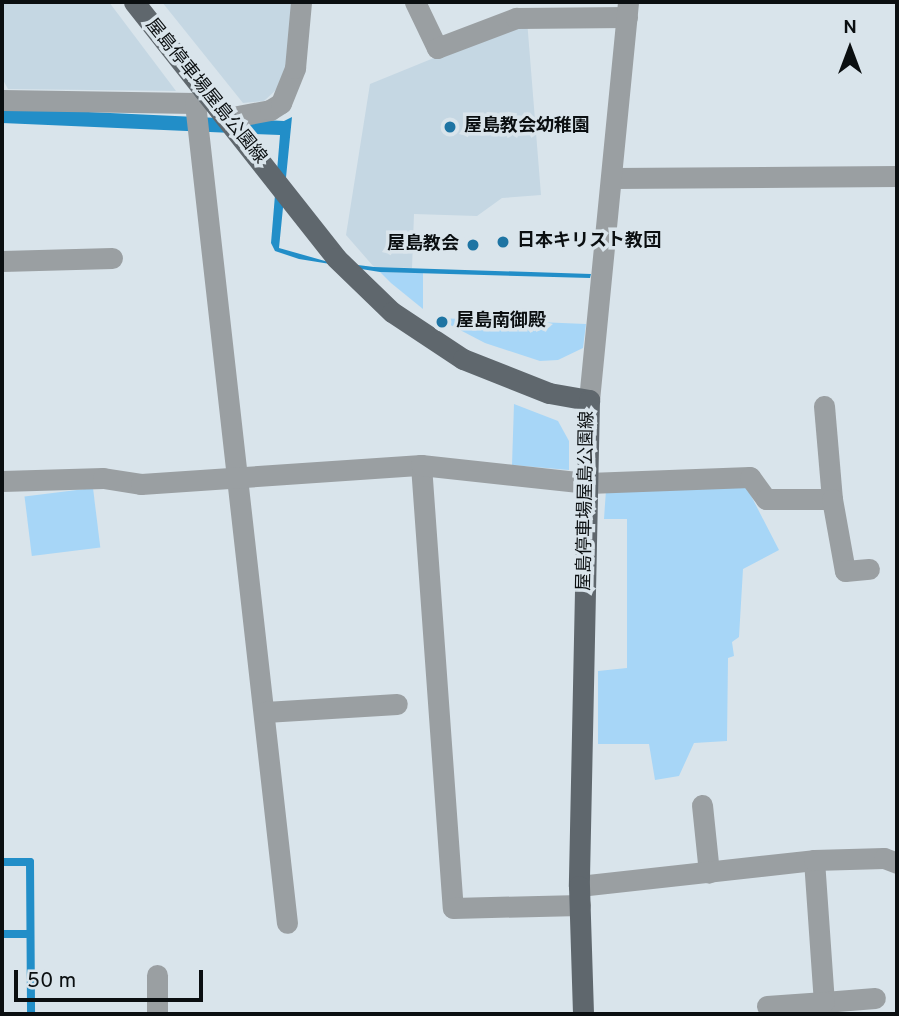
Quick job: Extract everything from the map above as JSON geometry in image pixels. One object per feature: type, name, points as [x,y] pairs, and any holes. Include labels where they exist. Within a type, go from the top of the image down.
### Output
[{"type":"main road","name":"屋島停車場屋島公園線","points":[[134,2],[202,99],[226,118],[336,257],[392,312],[463,359],[549,393],[589,400],[580,896],[583,1014]]},
{"type":"street","points":[[226,118],[270,110],[281,103],[295,68],[301,2]]},
{"type":"street","points":[[415,2],[438,48],[516,18],[627,10],[613,178],[589,400]]},
{"type":"street","points":[[5,96],[202,99],[237,479],[287,923]]},
{"type":"street","points":[[613,178],[897,176]]},
{"type":"street","points":[[2,261],[112,257]]},
{"type":"street","points":[[824,406],[832,499],[845,570],[869,569]]},
{"type":"street","points":[[422,465],[453,908],[580,896],[709,873],[814,860],[884,858],[897,863]]},
{"type":"street","points":[[2,481],[103,478],[141,484],[422,465],[588,483],[750,477],[766,499],[832,499]]},
{"type":"street","points":[[265,712],[397,704]]},
{"type":"street","points":[[702,805],[709,873]]},
{"type":"street","points":[[814,860],[824,1002]]},
{"type":"street","points":[[157,975],[157,1014]]},
{"type":"street","points":[[767,1006],[875,998]]},
{"type":"shaded area","points":[[2,2],[109,2],[176,91],[8,89],[2,78]]},
{"type":"shaded area","points":[[162,2],[293,2],[288,62],[277,89],[264,101],[243,103]]},
{"type":"shaded area","name":"屋島教会幼稚園","points":[[527,20],[541,195],[502,198],[477,216],[414,214],[412,268],[374,267],[346,235],[370,84]]},
{"type":"shaded area","points":[[380,272],[423,273],[423,309],[391,283]]},
{"type":"shaded area","points":[[437,318],[586,324],[583,348],[558,360],[540,361],[485,343]]},
{"type":"shaded area","points":[[514,404],[558,421],[569,441],[569,470],[512,465]]},
{"type":"shaded area","points":[[745,484],[779,550],[743,569],[739,637],[732,642],[734,656],[728,658],[727,741],[694,743],[679,776],[655,780],[649,744],[598,744],[598,671],[627,668],[627,519],[604,519],[606,490]]},
{"type":"shaded area","points":[[93,488],[100,548],[32,556],[25,496]]},
{"type":"water","points":[[2,108],[284,121],[292,117],[279,248],[325,261],[374,267],[591,274],[590,278],[380,272],[299,259],[275,251],[271,243],[280,135],[2,123]]},
{"type":"waterway","points":[[2,862],[30,862],[31,1014]]},
{"type":"waterway","points":[[2,934],[30,934]]},
{"type":"place","name":"屋島教会幼稚園","points":[[450,127]]},
{"type":"place","name":"日本キリスト教団","points":[[503,242]]},
{"type":"place","name":"屋島教会","points":[[473,245]]},
{"type":"place","name":"屋島南御殿","points":[[442,322]]}]
